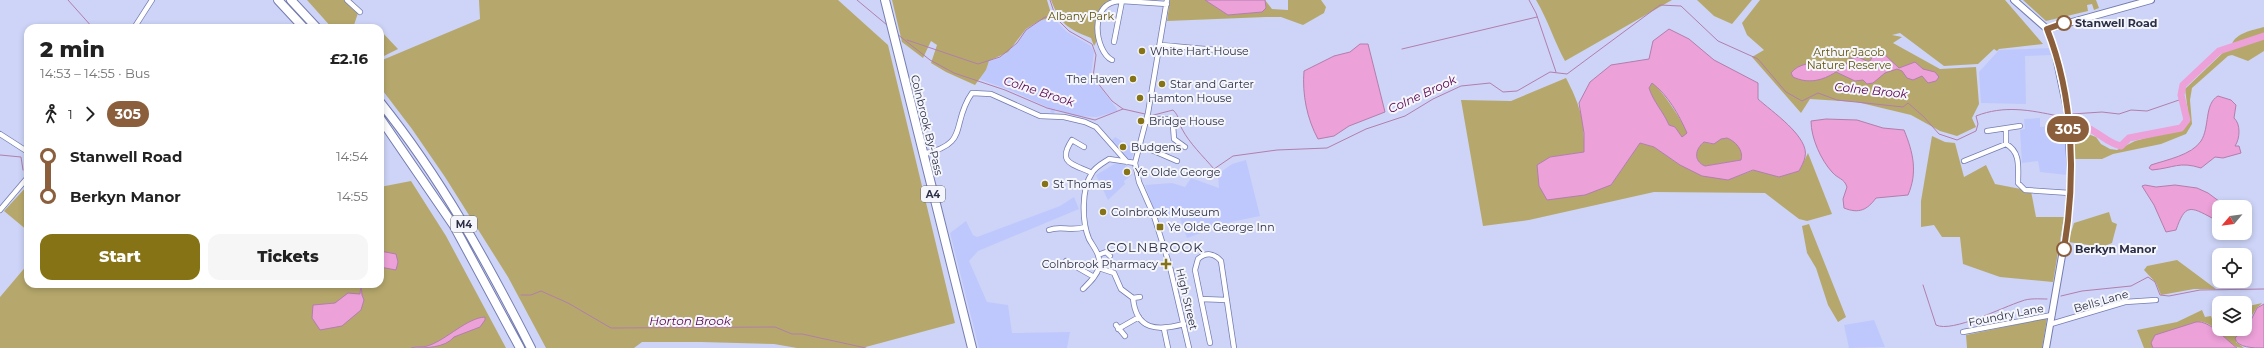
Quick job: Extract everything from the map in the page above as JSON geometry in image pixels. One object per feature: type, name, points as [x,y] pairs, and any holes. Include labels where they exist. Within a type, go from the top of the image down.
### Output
[{"type":"highway","points":[[278,0],[300,24]]},
{"type":"highway","points":[[292,0],[313,24]]},
{"type":"highway","name":"Colnbrook By-Pass","points":[[885,0],[972,348]]},
{"type":"highway","name":"M4","points":[[384,108],[447,195],[490,269],[531,348]]},
{"type":"highway","name":"M4","points":[[384,123],[419,171],[454,226],[520,348]]},
{"type":"street","points":[[137,24],[152,0]]},
{"type":"street","points":[[348,0],[360,12]]},
{"type":"street","points":[[1083,289],[1094,277],[1099,268],[1098,255],[1085,227],[1083,217],[1085,197],[1092,173],[1108,159],[1135,163],[1148,113],[1167,2],[1113,0],[1104,6],[1098,17],[1098,29],[1104,55],[1112,60]]},
{"type":"street","points":[[2014,0],[2047,29],[2055,52],[2067,109],[2070,193],[2065,243],[2046,348]]},
{"type":"street","points":[[2047,29],[2151,0]]},
{"type":"street","points":[[1114,42],[1122,1]]},
{"type":"street","points":[[1160,45],[1197,47],[1209,51],[1239,50]]},
{"type":"street","points":[[923,154],[940,150],[956,138],[963,109],[972,93],[991,94],[1040,116],[1064,117],[1085,122],[1096,128],[1126,162]]},
{"type":"street","points":[[1146,121],[1167,119],[1173,125],[1174,139],[1184,146],[1179,150]]},
{"type":"street","points":[[1987,132],[2020,126]]},
{"type":"street","points":[[2006,129],[2006,144]]},
{"type":"street","points":[[0,134],[24,149]]},
{"type":"street","points":[[1084,147],[1072,140],[1066,149],[1068,162],[1092,173]]},
{"type":"street","points":[[2006,144],[2013,148],[2018,157],[2018,183],[2025,190],[2070,193]]},
{"type":"street","points":[[1964,161],[2006,144]]},
{"type":"street","points":[[1140,145],[1177,161]]},
{"type":"street","points":[[1114,159],[1115,149]]},
{"type":"street","name":"High Street","points":[[1135,163],[1139,182],[1154,216],[1170,267],[1189,348]]},
{"type":"street","points":[[0,210],[24,182]]},
{"type":"street","points":[[1049,230],[1070,230],[1085,227]]},
{"type":"street","points":[[1098,255],[1106,252],[1110,256]]},
{"type":"street","points":[[1210,343],[1195,264],[1202,256],[1211,254],[1221,261],[1234,348]]},
{"type":"street","points":[[1071,264],[1074,259]]},
{"type":"street","points":[[1066,261],[1094,277]]},
{"type":"street","points":[[1099,268],[1114,274],[1121,290],[1133,298],[1140,297]]},
{"type":"street","points":[[1133,298],[1134,309],[1147,325],[1164,329],[1184,324]]},
{"type":"street","points":[[1201,299],[1227,300]]},
{"type":"street","name":"Bells Lane","points":[[2051,324],[2125,302],[2156,300]]},
{"type":"street","name":"Foundry Lane","points":[[1963,332],[2052,315]]},
{"type":"street","points":[[1125,336],[1117,327],[1139,317]]},
{"type":"street","points":[[1164,329],[1168,348]]},
{"type":"shaded area","points":[[1205,0],[1265,0],[1266,8],[1262,12],[1228,15]]},
{"type":"shaded area","points":[[1052,17],[1067,32],[1091,46],[1094,52],[1091,75],[1117,111],[1097,117],[1075,116],[1055,109],[1054,114],[1050,112],[1051,109],[1012,91],[979,79],[986,70],[989,61],[1000,58],[1018,42],[1026,29],[1039,21]]},
{"type":"shaded area","points":[[1669,29],[1689,39],[1714,60],[1758,83],[1758,99],[1780,117],[1802,141],[1805,149],[1805,157],[1799,171],[1779,177],[1753,170],[1728,180],[1702,176],[1680,165],[1654,147],[1640,143],[1611,185],[1585,195],[1547,200],[1539,186],[1537,165],[1550,157],[1584,152],[1584,133],[1579,103],[1590,82],[1611,65],[1649,59],[1653,41]],"holes":[[[1652,83],[1663,93],[1677,112],[1687,133],[1682,137],[1675,127],[1669,125],[1653,98],[1649,88]],[[1727,138],[1733,141],[1740,149],[1742,156],[1741,160],[1705,166],[1701,164],[1697,158],[1697,151],[1701,145],[1704,142],[1714,144],[1721,139]]]},
{"type":"shaded area","points":[[1360,44],[1368,44],[1385,112],[1349,126],[1334,136],[1318,139],[1306,106],[1304,71],[1334,56],[1350,52]]},
{"type":"shaded area","points":[[2051,48],[2052,55],[2025,56],[2026,104],[1981,103],[1979,72],[1999,50]]},
{"type":"shaded area","points":[[1883,53],[1899,68],[1915,62],[1923,69],[1935,72],[1939,77],[1936,81],[1928,83],[1922,76],[1913,80],[1907,78],[1902,71],[1897,69],[1885,73],[1873,83],[1867,84],[1863,80],[1855,81],[1836,72],[1825,78],[1810,81],[1793,77],[1791,73],[1802,65],[1825,61],[1836,71],[1844,68],[1849,59],[1858,57],[1869,62],[1874,55]]},
{"type":"shaded area","points":[[2218,96],[2231,100],[2236,105],[2234,118],[2238,124],[2239,132],[2238,140],[2235,146],[2239,146],[2241,153],[2223,158],[2215,157],[2201,168],[2182,165],[2152,170],[2149,168],[2151,165],[2171,159],[2192,150],[2197,146],[2204,135],[2211,104]]},
{"type":"shaded area","points":[[2040,118],[2040,127],[2065,124],[2067,175],[2040,172],[2038,161],[2022,163],[2020,130],[2025,129],[2024,119]]},
{"type":"shaded area","points":[[1826,119],[1857,120],[1883,128],[1904,130],[1912,154],[1914,170],[1908,195],[1876,198],[1866,208],[1858,211],[1844,208],[1843,199],[1847,187],[1843,180],[1834,174],[1824,161],[1817,148],[1811,128],[1811,121]]},
{"type":"shaded area","points":[[1115,137],[1135,149],[1131,160],[1128,160],[1110,142]]},
{"type":"shaded area","points":[[1246,160],[1260,216],[1231,222],[1187,238],[1178,213],[1157,219],[1145,185],[1172,183],[1185,187],[1191,178],[1219,188],[1218,174],[1232,164]]},
{"type":"shaded area","points":[[1116,163],[1125,165],[1132,175],[1124,181],[1125,184],[1108,200],[1096,175]]},
{"type":"shaded area","points":[[2145,185],[2156,187],[2175,185],[2197,188],[2208,193],[2218,200],[2212,200],[2212,218],[2198,211],[2189,210],[2182,215],[2176,230],[2166,232],[2154,205],[2142,186]]},
{"type":"shaded area","points":[[1074,197],[1079,209],[978,251],[969,261],[987,302],[1008,305],[1012,333],[1070,332],[1067,348],[979,348],[950,233],[966,221],[973,235],[977,237],[1060,206]]},
{"type":"shaded area","points":[[384,252],[396,254],[398,262],[396,270],[384,268]]},
{"type":"shaded area","points":[[361,288],[364,300],[361,310],[342,326],[320,330],[312,318],[313,305],[335,303],[348,293],[360,294]]},
{"type":"shaded area","points":[[2264,304],[2264,348],[2242,346],[2236,341],[2235,338],[2237,336],[2252,336],[2252,318],[2257,308]]},
{"type":"shaded area","points":[[485,317],[485,320],[480,327],[454,337],[446,343],[429,347],[411,348],[430,345],[471,321]]},
{"type":"shaded area","points":[[1874,320],[1885,347],[1849,348],[1844,325]]},
{"type":"shaded area","points":[[2196,322],[2201,322],[2212,327],[2212,336],[2224,336],[2237,348],[2153,348],[2151,343],[2155,335]]},
{"type":"green space","points":[[307,0],[345,0],[358,13],[354,24],[328,24]]},
{"type":"green space","points":[[479,0],[838,0],[888,45],[955,323],[862,348],[797,348],[774,344],[642,342],[634,348],[546,348],[508,277],[445,177],[412,129],[384,92],[384,59],[480,19]]},
{"type":"green space","points":[[892,0],[1047,0],[1052,17],[1039,21],[1026,29],[1008,52],[989,61],[986,70],[975,85],[946,72],[931,63],[937,45],[931,41],[923,58],[902,42]]},
{"type":"green space","name":"Albany Park","points":[[1051,0],[1111,0],[1099,10],[1097,18],[1098,36],[1094,46],[1091,38],[1076,32],[1066,25],[1058,15]]},
{"type":"green space","points":[[1170,0],[1205,0],[1228,15],[1262,12],[1266,8],[1265,0],[1272,9],[1288,10],[1288,0],[1321,0],[1326,7],[1324,13],[1303,25],[1281,17],[1167,21]]},
{"type":"green space","points":[[1536,0],[1672,0],[1565,61]]},
{"type":"green space","points":[[1697,0],[1752,0],[1732,24],[1714,16]]},
{"type":"green space","name":"Arthur Jacob Nature Reserve","points":[[1760,0],[2005,0],[2043,44],[1999,49],[1997,51],[1994,49],[1978,64],[1944,66],[1900,33],[1892,35],[1902,37],[1893,43],[1940,69],[1976,67],[1979,104],[1972,118],[1976,127],[1957,136],[1940,131],[1911,115],[1857,102],[1810,99],[1801,113],[1752,57],[1764,50],[1747,35],[1742,23]]},
{"type":"green space","points":[[2023,0],[2096,0],[2099,8],[2094,10],[2092,4],[2087,5],[2088,11],[2046,21]]},
{"type":"green space","points":[[2264,27],[2264,51],[2248,61],[2232,55],[2228,56],[2192,88],[2190,100],[2192,124],[2186,134],[2161,144],[2113,154],[2102,159],[2075,159],[2072,128],[2096,137],[2101,144],[2110,149],[2117,150],[2135,141],[2184,128],[2189,119],[2185,89],[2232,44],[2237,37],[2245,32]]},
{"type":"green space","points":[[384,34],[398,49],[384,56]]},
{"type":"green space","points":[[1566,78],[1581,114],[1584,131],[1584,152],[1550,157],[1611,185],[1640,143],[1654,147],[1680,165],[1728,180],[1754,170],[1779,177],[1799,171],[1808,153],[1832,214],[1807,221],[1799,219],[1765,193],[1654,192],[1529,220],[1483,226],[1461,100],[1511,101]]},
{"type":"green space","points":[[1652,82],[1672,106],[1688,133],[1682,138],[1675,127],[1669,125],[1653,98],[1649,88]]},
{"type":"green space","points":[[1932,136],[1945,142],[1955,143],[1964,177],[1986,165],[1995,184],[2031,191],[2036,217],[2064,217],[2053,282],[2000,277],[1963,264],[1960,237],[1942,237],[1934,225],[1921,227],[1921,201]]},
{"type":"green space","points":[[1727,138],[1733,141],[1740,149],[1742,156],[1741,160],[1705,166],[1701,164],[1697,158],[1697,151],[1704,142],[1712,144],[1721,139]]},
{"type":"green space","points":[[411,181],[446,236],[506,348],[0,348],[0,297],[24,269],[24,288],[384,288],[384,186]]},
{"type":"green space","points":[[24,189],[24,228],[4,211]]},
{"type":"green space","points":[[2109,212],[2112,222],[2117,224],[2112,243],[2102,247],[2068,242],[2074,223]]},
{"type":"green space","points":[[1809,224],[1846,317],[1838,322],[1828,305],[1816,268],[1807,253],[1802,226]]},
{"type":"green space","points":[[2177,260],[2212,286],[2212,288],[2216,289],[2194,289],[2161,295],[2156,283],[2144,270],[2147,266]]},
{"type":"green space","points":[[2262,303],[2252,316],[2252,305]]},
{"type":"green space","points":[[2202,310],[2205,317],[2211,316],[2212,326],[2203,322],[2191,324],[2152,344],[2153,348],[2144,348],[2137,330],[2177,322]]},
{"type":"green space","points":[[2047,318],[2042,348],[1967,348],[1966,335]]},
{"type":"green space","points":[[2222,336],[2238,336],[2236,342],[2244,348],[2232,345]]},
{"type":"waterway","points":[[68,0],[89,24]]},
{"type":"waterway","name":"Colne Brook","points":[[857,0],[887,25]]},
{"type":"waterway","points":[[1050,0],[1056,18],[1069,31],[1092,44],[1096,55],[1093,77],[1112,101],[1123,109]]},
{"type":"waterway","points":[[1529,0],[1536,13],[1556,72]]},
{"type":"waterway","name":"Colne Brook","points":[[1150,116],[1173,110],[1189,140],[1214,169],[1233,156],[1277,150],[1327,148],[1366,129],[1405,116],[1433,99],[1461,86],[1490,83],[1503,92],[1517,91],[1550,72],[1567,74],[1660,5],[1681,6],[1718,41],[1758,59],[1786,92],[1802,101],[1818,93],[1837,100],[1903,107],[1908,103],[1924,117],[1939,134],[1957,140],[1976,131],[1978,124],[1976,116],[1997,111],[2027,110],[2048,114],[2058,116],[2064,124]]},
{"type":"waterway","points":[[907,40],[978,64],[1000,57],[1017,43],[1026,30],[1045,17],[1056,18]]},
{"type":"waterway","points":[[1402,49],[1537,17]]},
{"type":"waterway","name":"Colne Brook","points":[[897,34],[930,60],[954,73],[1005,90],[1047,108],[1095,120],[1123,109],[1145,114]]},
{"type":"waterway","name":"Colne Brook","points":[[2073,125],[2087,127],[2109,141],[2121,146],[2129,138],[2181,128],[2187,120],[2181,95],[2183,85],[2219,51],[2264,36]]},
{"type":"waterway","points":[[2072,114],[2102,112],[2119,114],[2131,110],[2147,111],[2182,99]]},
{"type":"waterway","name":"Colne Brook","points":[[2059,116],[2064,114]]},
{"type":"waterway","points":[[0,155],[21,157],[23,170]]},
{"type":"waterway","points":[[2061,296],[2082,291],[2131,286],[2148,277],[2155,282],[2160,295],[2169,296],[2200,290],[2264,289]]},
{"type":"waterway","points":[[1923,285],[1936,325],[1944,327],[1965,323],[2025,300],[2047,299]]},
{"type":"waterway","name":"Horton Brook","points":[[521,295],[531,295],[541,291],[568,303],[611,328],[775,327],[792,334],[802,334],[866,348]]},
{"type":"bus line","name":"305","points":[[2064,23],[2047,29],[2055,52],[2067,109],[2071,174],[2068,221],[2064,249]]},
{"type":"place","name":"Stanwell Road","points":[[2064,23]]},
{"type":"place","name":"White Hart House","points":[[1142,51]]},
{"type":"place","name":"The Haven","points":[[1133,79]]},
{"type":"place","name":"Star and Garter","points":[[1162,84]]},
{"type":"place","name":"Hamton House","points":[[1140,98]]},
{"type":"place","name":"Bridge House","points":[[1141,121]]},
{"type":"place","name":"Budgens","points":[[1123,147]]},
{"type":"place","name":"Ye Olde George","points":[[1127,172]]},
{"type":"place","name":"St Thomas","points":[[1045,184]]},
{"type":"place","name":"Colnbrook Museum","points":[[1103,212]]},
{"type":"place","name":"Ye Olde George Inn","points":[[1160,227]]},
{"type":"place","name":"Berkyn Manor","points":[[2064,249]]},
{"type":"place","name":"Colnbrook Pharmacy","points":[[1166,264]]},
{"type":"district","name":"COLNBROOK","points":[[1155,247]]}]
